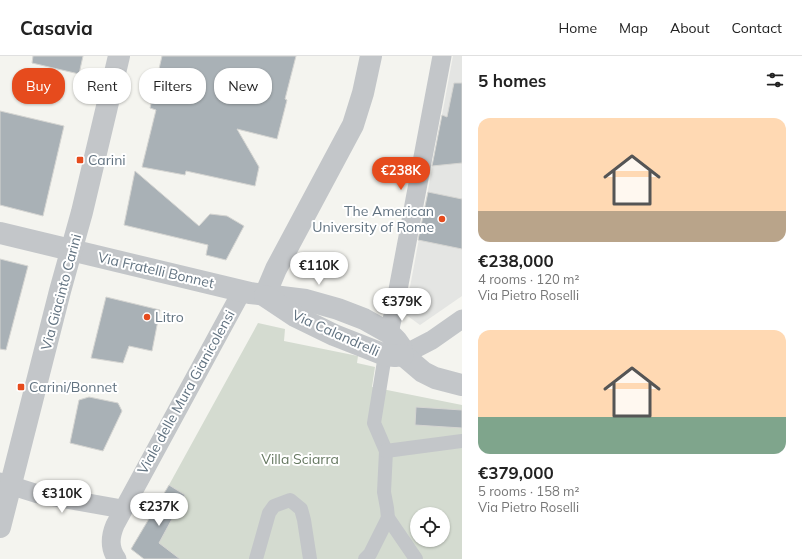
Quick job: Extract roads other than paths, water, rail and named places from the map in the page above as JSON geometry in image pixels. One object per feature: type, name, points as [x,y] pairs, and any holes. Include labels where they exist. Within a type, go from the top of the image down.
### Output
[{"type":"street","name":"Via Giacinto Carini","points":[[0,528],[5,483],[72,250],[119,56]]},
{"type":"street","points":[[265,295],[276,269],[350,131],[363,93],[371,56]]},
{"type":"street","points":[[389,332],[442,56]]},
{"type":"street","name":"Via Fratelli Bonnet","points":[[0,233],[242,291],[265,295]]},
{"type":"street","name":"Viale delle Mura Gianicolensi","points":[[117,559],[111,549],[111,538],[122,509],[242,291]]},
{"type":"street","name":"Via Calandrelli","points":[[265,295],[322,304],[364,319],[389,332],[396,340],[401,347],[394,355]]},
{"type":"street","name":"Via Calandrelli","points":[[265,295],[285,310],[302,320],[334,335],[394,355],[435,378],[462,385]]},
{"type":"street","points":[[416,559],[388,518],[384,492],[386,451],[374,423],[394,355],[432,340],[462,319]]},
{"type":"street","points":[[386,451],[462,441]]},
{"type":"street","points":[[5,483],[38,494],[122,509]]},
{"type":"street","points":[[256,559],[269,513],[274,506],[290,500],[301,509],[310,559]]},
{"type":"street","points":[[365,559],[370,554],[388,518]]},
{"type":"place","name":"Carini","points":[[80,160]]},
{"type":"place","name":"The American University of Rome","points":[[442,219]]},
{"type":"place","name":"Litro","points":[[147,317]]},
{"type":"place","name":"Carini/Bonnet","points":[[21,387]]},
{"type":"park label","name":"Villa Sciarra","points":[[300,459]]}]
